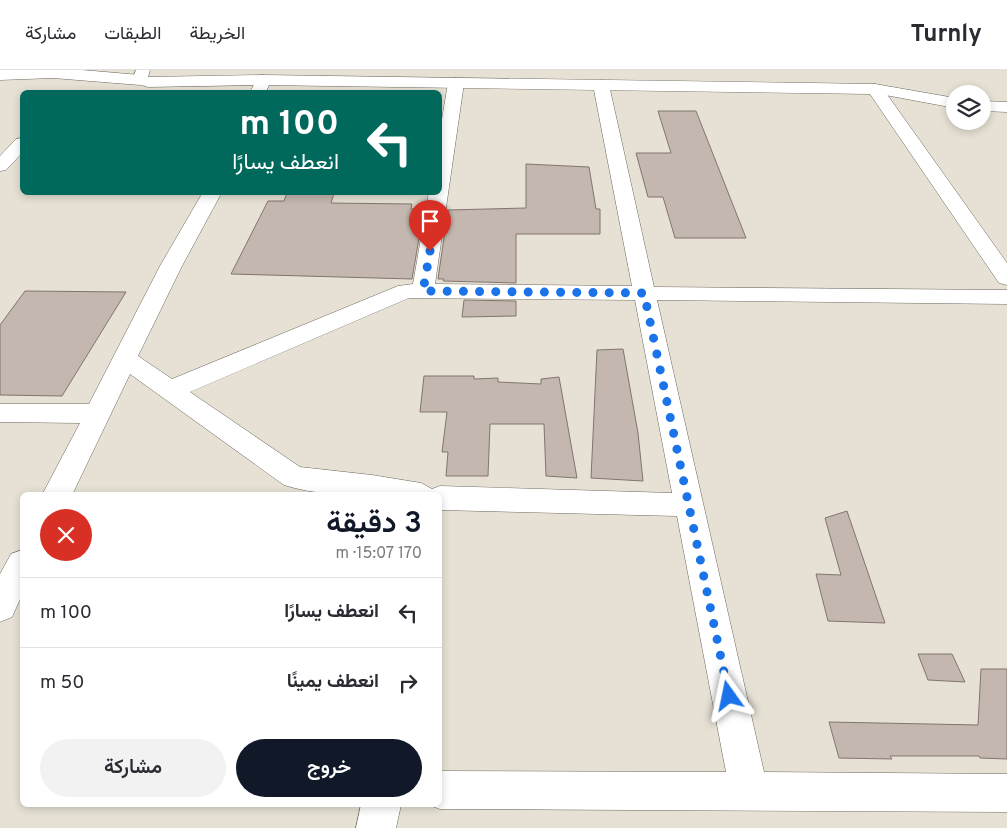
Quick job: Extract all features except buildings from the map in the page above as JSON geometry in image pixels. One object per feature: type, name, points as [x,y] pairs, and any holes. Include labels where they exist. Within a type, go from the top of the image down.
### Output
[{"type":"street","points":[[122,70],[141,75],[148,82],[260,86],[456,83],[875,89],[946,101]]},
{"type":"street","points":[[0,74],[141,75]]},
{"type":"street","points":[[74,90],[85,85],[141,75]]},
{"type":"street","points":[[442,173],[456,83]]},
{"type":"street","points":[[601,85],[749,792]]},
{"type":"street","points":[[875,89],[1007,278]]},
{"type":"street","points":[[991,106],[1007,107]]},
{"type":"street","points":[[0,166],[20,145]]},
{"type":"street","points":[[59,492],[171,266],[211,195]]},
{"type":"street","points":[[423,291],[439,195]]},
{"type":"street","points":[[170,390],[406,290],[1007,297]]},
{"type":"street","points":[[126,359],[294,477],[372,486],[405,492]]},
{"type":"street","points":[[0,413],[98,414]]},
{"type":"street","points":[[442,498],[689,504]]},
{"type":"street","points":[[0,607],[20,567]]},
{"type":"street","points":[[442,790],[1007,793]]},
{"type":"street","points":[[376,828],[381,807]]},
{"type":"route","points":[[430,251],[423,291],[644,293],[729,696]]}]
